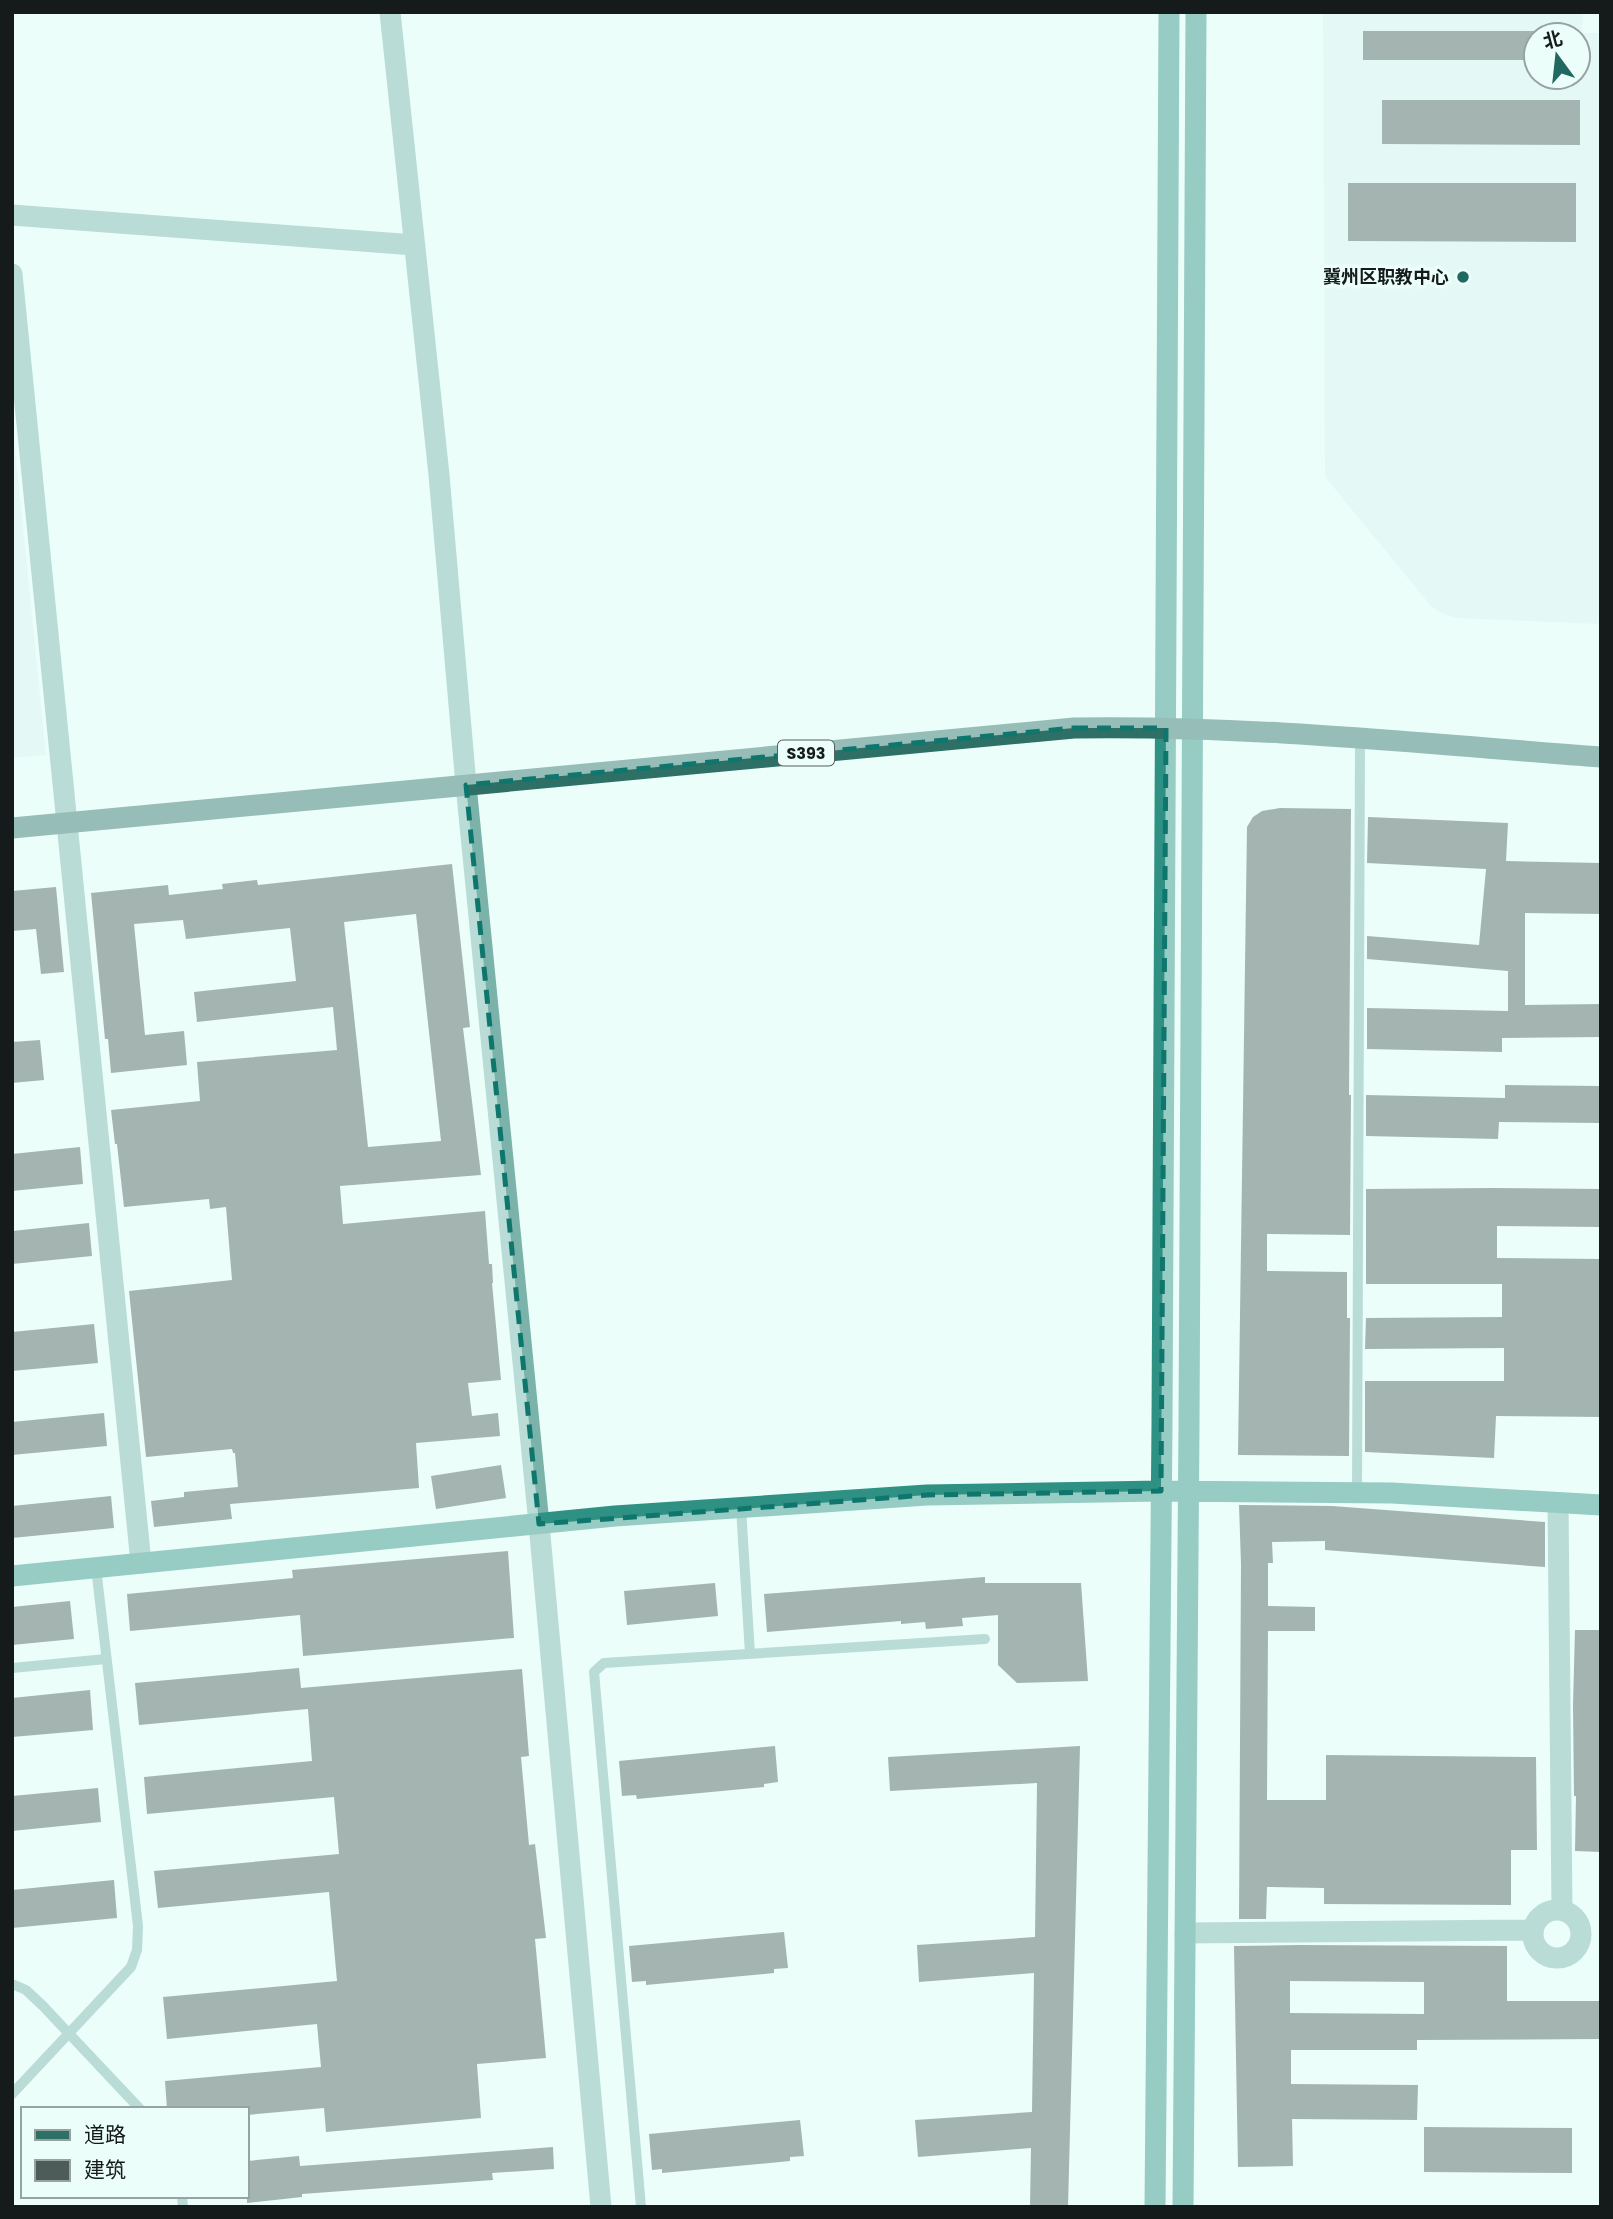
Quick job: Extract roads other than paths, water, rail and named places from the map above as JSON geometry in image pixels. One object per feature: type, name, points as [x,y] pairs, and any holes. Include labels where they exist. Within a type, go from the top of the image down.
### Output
[{"type":"main road","points":[[1155,2207],[1169,12]]},
{"type":"main road","points":[[1183,2207],[1196,12]]},
{"type":"main road","name":"S393","points":[[12,828],[1074,728],[1193,728],[1601,757]]},
{"type":"main road","points":[[12,1576],[615,1516],[927,1496],[1161,1491],[1357,1493],[1601,1505]]},
{"type":"street","points":[[390,12],[439,475],[601,2207]]},
{"type":"street","points":[[12,215],[415,245]]},
{"type":"street","points":[[12,274],[141,1563]]},
{"type":"street","points":[[1558,1503],[1562,1910]]},
{"type":"street","points":[[1562,1910],[1578,1920],[1582,1932],[1591,1937],[1573,1953],[1562,1958],[1550,1958],[1540,1952],[1534,1942],[1533,1930],[1538,1919],[1547,1912],[1562,1910]]},
{"type":"street","points":[[1185,1933],[1533,1930]]},
{"type":"lane","points":[[1357,1493],[1360,739]]},
{"type":"lane","points":[[741,1507],[750,1654]]},
{"type":"lane","points":[[12,2094],[131,1967],[137,1950],[138,1926],[96,1568]]},
{"type":"lane","points":[[642,2207],[594,1672],[604,1663],[985,1639]]},
{"type":"lane","points":[[12,1668],[106,1659]]},
{"type":"lane","points":[[12,1984],[26,1990],[138,2107]]},
{"type":"place","name":"冀州区职教中心","points":[[1463,277]]}]
